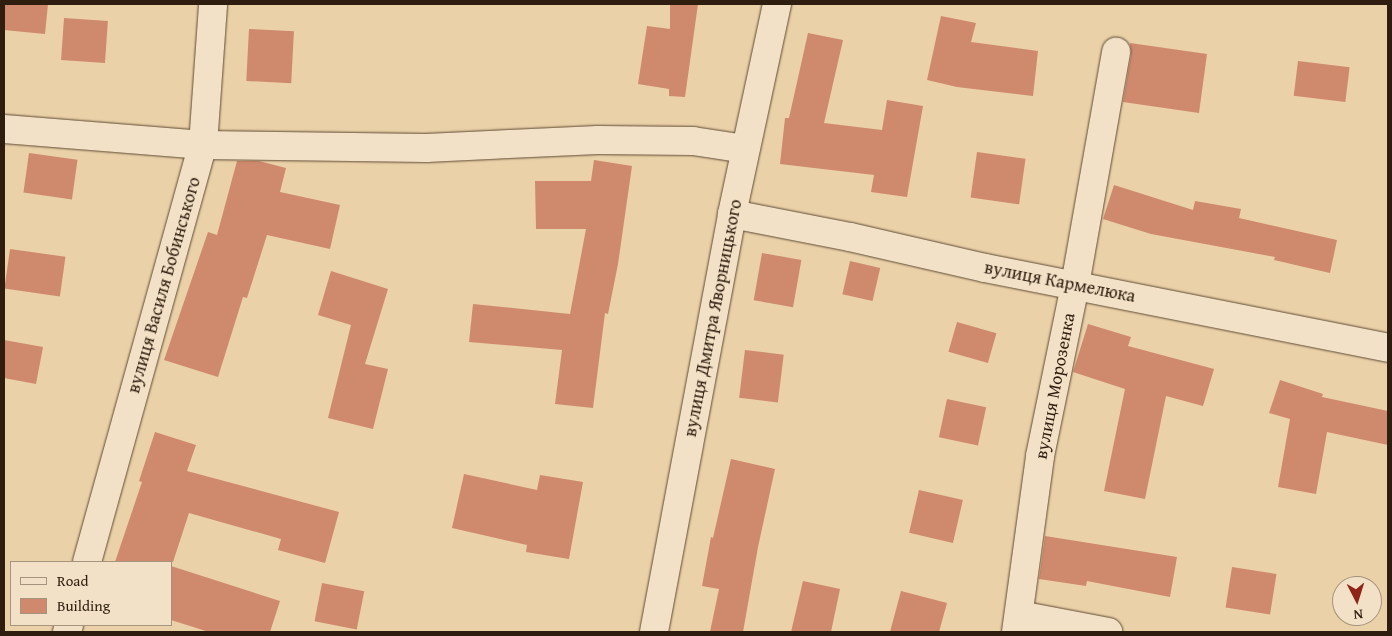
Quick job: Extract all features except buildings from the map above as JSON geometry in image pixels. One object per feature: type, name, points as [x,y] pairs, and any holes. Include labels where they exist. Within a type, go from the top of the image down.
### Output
[{"type":"street","name":"вулиця Василя Бобинського","points":[[87,561],[203,145],[213,4]]},
{"type":"street","name":"вулиця Дмитра Яворницького","points":[[654,632],[732,214],[777,4]]},
{"type":"street","name":"вулиця Морозенка","points":[[1018,624],[1040,456],[1075,286],[1116,52]]},
{"type":"street","points":[[4,129],[203,145],[426,148],[598,140],[693,141],[746,149]]},
{"type":"street","name":"вулиця Кармелюка","points":[[732,214],[1075,286],[1388,348]]},
{"type":"street","points":[[1018,624],[1108,632]]}]
